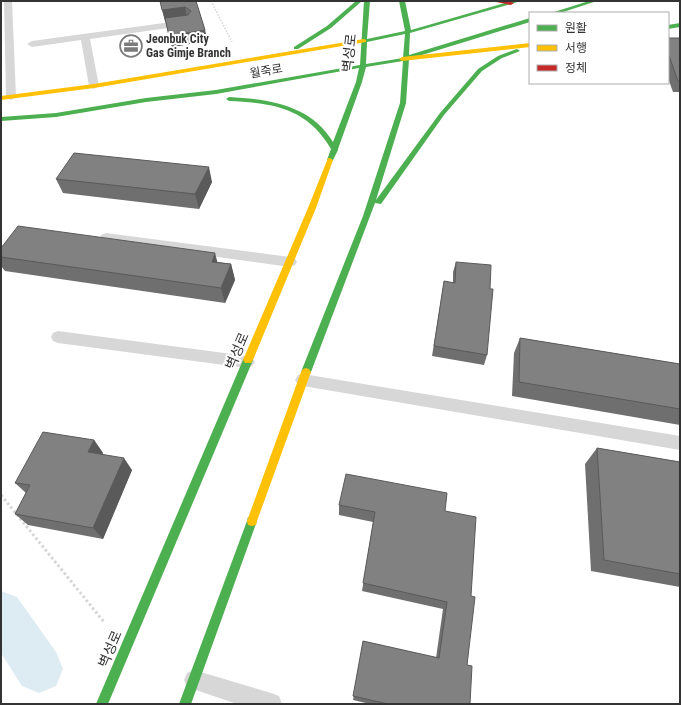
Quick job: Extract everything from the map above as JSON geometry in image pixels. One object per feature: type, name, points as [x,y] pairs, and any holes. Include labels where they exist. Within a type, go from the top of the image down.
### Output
[{"type":"main road","points":[[284,55],[314,38],[341,18],[359,1]]},
{"type":"main road","name":"벽성로","points":[[102,704],[290,262],[335,150],[359,82],[363,66],[367,1]]},
{"type":"main road","points":[[185,704],[303,380],[367,216],[403,103],[408,32],[402,1]]},
{"type":"main road","points":[[494,1],[514,2]]},
{"type":"main road","points":[[557,12],[594,1]]},
{"type":"main road","name":"월죽로","points":[[6,98],[94,86],[364,41],[408,32],[514,2]]},
{"type":"main road","name":"월죽로","points":[[1,119],[56,115],[146,100],[216,92],[363,66],[386,60],[406,58],[529,20]]},
{"type":"main road","points":[[669,27],[680,25]]},
{"type":"main road","points":[[406,58],[529,45]]},
{"type":"main road","points":[[367,216],[442,114],[480,70],[500,57],[529,45]]},
{"type":"main road","points":[[216,92],[224,99],[260,100],[276,103],[300,113],[319,127],[335,150]]},
{"type":"lane","points":[[6,98],[5,61],[8,1]]},
{"type":"lane","points":[[32,44],[187,22]]},
{"type":"lane","points":[[85,37],[94,86]]},
{"type":"lane","points":[[90,236],[290,262]]},
{"type":"lane","points":[[58,337],[247,362]]},
{"type":"lane","points":[[303,380],[680,443]]},
{"type":"lane","points":[[194,680],[271,704]]},
{"type":"path","points":[[211,1],[242,62]]},
{"type":"path","points":[[1,494],[125,648]]},
{"type":"building","points":[[160,1],[196,1],[205,30],[169,36],[165,18],[188,15],[191,11],[185,7],[162,10]]},
{"type":"building","points":[[669,38],[680,38],[680,81],[678,81],[669,56]]},
{"type":"building","points":[[74,153],[209,167],[195,194],[56,179]]},
{"type":"building","points":[[18,226],[215,253],[212,262],[231,264],[221,288],[1,257],[1,248]]},
{"type":"building","points":[[456,262],[491,265],[490,289],[493,289],[487,355],[434,346],[444,281],[455,283]]},
{"type":"building","points":[[520,338],[680,364],[680,409],[519,382]]},
{"type":"building","points":[[43,432],[94,440],[88,452],[124,458],[93,528],[15,514],[30,485],[15,483]]},
{"type":"building","points":[[597,448],[680,462],[680,574],[604,560]]},
{"type":"building","points":[[346,474],[447,493],[445,511],[476,517],[471,596],[475,597],[467,665],[472,666],[470,704],[388,704],[353,696],[363,641],[439,658],[447,602],[363,583],[375,512],[339,505]]},
{"type":"waterway","points":[[1,613],[39,669]]},
{"type":"traffic: fast","points":[[296,48],[329,27],[359,1]]},
{"type":"traffic: fast","points":[[330,160],[359,82],[363,66],[367,1]]},
{"type":"traffic: fast","points":[[306,372],[367,216],[403,103],[408,29],[402,1]]},
{"type":"traffic: fast","points":[[364,41],[408,32],[518,1]]},
{"type":"traffic: fast","points":[[557,12],[594,1]]},
{"type":"traffic: fast","points":[[406,58],[529,20]]},
{"type":"traffic: fast","points":[[669,27],[680,25]]},
{"type":"traffic: fast","points":[[378,202],[442,114],[480,70],[500,57],[517,51]]},
{"type":"traffic: fast","points":[[1,119],[56,115],[146,100],[216,92],[402,59]]},
{"type":"traffic: fast","points":[[229,99],[265,102],[288,108],[299,113],[310,119],[321,129],[335,150]]},
{"type":"traffic: fast","points":[[102,704],[248,360]]},
{"type":"traffic: fast","points":[[185,704],[252,521]]},
{"type":"traffic: slow","points":[[1,98],[94,86],[364,41]]},
{"type":"traffic: slow","points":[[402,59],[529,45]]},
{"type":"traffic: slow","points":[[248,360],[312,208],[330,160]]},
{"type":"traffic: slow","points":[[252,521],[306,372]]},
{"type":"traffic: jam","points":[[494,1],[511,3]]},
{"type":"place","name":"Jeonbuk City Gas Gimje Branch","points":[[131,46]]}]
